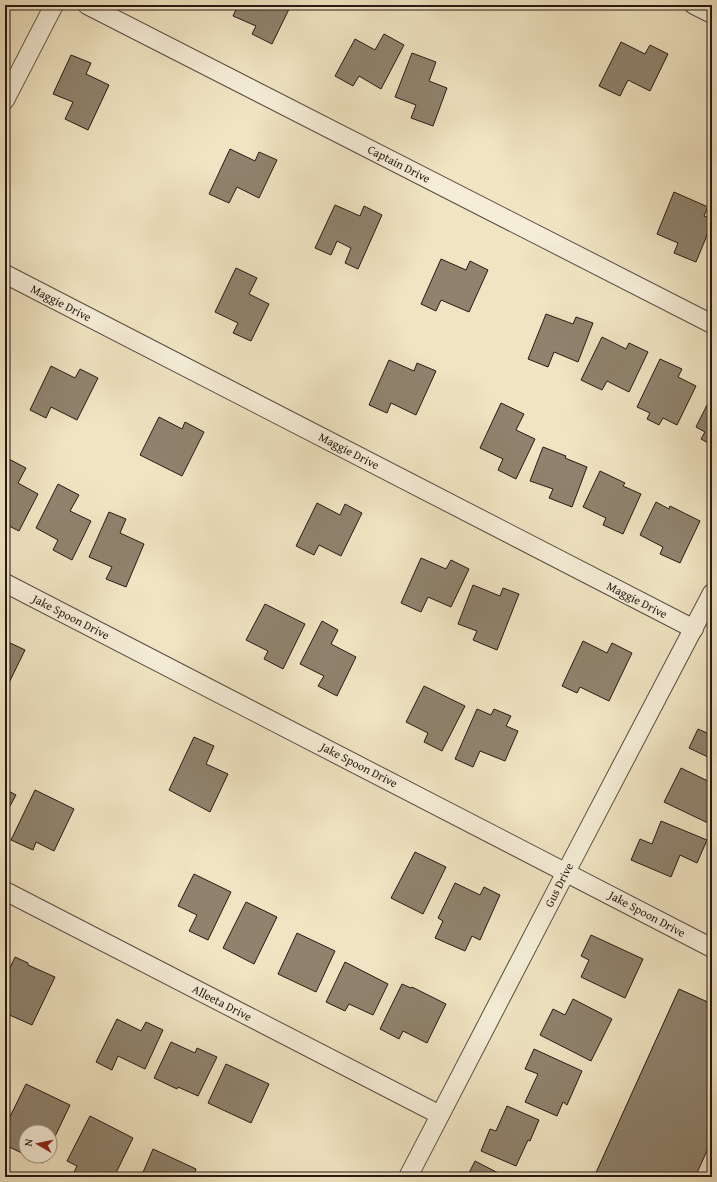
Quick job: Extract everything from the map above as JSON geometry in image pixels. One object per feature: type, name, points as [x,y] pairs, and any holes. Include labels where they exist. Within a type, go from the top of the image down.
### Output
[{"type":"street","points":[[5,100],[54,5]]},
{"type":"street","name":"Captain Drive","points":[[87,5],[712,324]]},
{"type":"street","points":[[694,5],[712,14]]},
{"type":"street","name":"Maggie Drive","points":[[5,274],[694,629]]},
{"type":"street","name":"Jake Spoon Drive","points":[[5,583],[712,948]]},
{"type":"street","name":"Gus Drive","points":[[408,1177],[712,593]]},
{"type":"street","name":"Alleeta Drive","points":[[5,891],[440,1115]]},
{"type":"building","points":[[238,5],[291,5],[272,44],[252,34],[256,26],[233,16]]},
{"type":"building","points":[[384,34],[404,45],[381,89],[359,76],[353,86],[335,76],[355,39],[375,50]]},
{"type":"building","points":[[621,42],[645,54],[650,45],[668,54],[650,91],[628,80],[620,96],[599,86]]},
{"type":"building","points":[[412,53],[436,62],[429,81],[447,88],[433,126],[411,118],[416,105],[395,97]]},
{"type":"building","points":[[71,55],[91,63],[86,74],[109,85],[88,130],[65,119],[73,102],[53,94]]},
{"type":"building","points":[[230,149],[255,161],[259,152],[277,160],[259,198],[237,187],[229,203],[209,194]]},
{"type":"building","points":[[674,192],[708,207],[704,216],[712,219],[712,223],[696,262],[674,253],[678,243],[657,234]]},
{"type":"building","points":[[335,205],[360,216],[364,206],[382,215],[358,269],[345,263],[351,248],[337,241],[331,255],[315,248]]},
{"type":"building","points":[[441,259],[466,270],[470,261],[488,270],[469,312],[441,300],[436,311],[421,304]]},
{"type":"building","points":[[236,268],[257,278],[249,294],[269,304],[251,341],[233,333],[238,323],[215,312]]},
{"type":"building","points":[[546,314],[573,324],[576,317],[593,323],[578,362],[554,352],[548,367],[528,359]]},
{"type":"building","points":[[602,337],[626,349],[629,343],[648,352],[629,392],[607,381],[602,390],[581,380]]},
{"type":"building","points":[[660,359],[682,369],[678,377],[696,386],[677,425],[663,418],[659,425],[647,419],[650,413],[637,407]]},
{"type":"building","points":[[389,360],[414,371],[417,363],[436,371],[416,415],[391,403],[387,413],[369,405]]},
{"type":"building","points":[[51,366],[75,378],[80,369],[98,378],[77,420],[51,407],[46,418],[30,410]]},
{"type":"building","points":[[712,395],[712,445],[701,439],[705,432],[696,427]]},
{"type":"building","points":[[501,403],[524,414],[516,430],[535,439],[516,479],[498,470],[503,459],[480,448]]},
{"type":"building","points":[[159,417],[182,429],[185,422],[204,432],[182,476],[140,455]]},
{"type":"building","points":[[543,447],[566,456],[565,458],[587,467],[572,507],[549,498],[553,489],[530,481]]},
{"type":"building","points":[[5,457],[26,468],[18,483],[38,494],[19,531],[5,524]]},
{"type":"building","points":[[600,471],[625,483],[623,486],[641,494],[623,534],[603,525],[606,518],[583,507]]},
{"type":"building","points":[[58,484],[79,495],[70,511],[91,521],[72,560],[53,550],[58,540],[36,528]]},
{"type":"building","points":[[656,502],[669,509],[670,506],[700,521],[680,563],[660,554],[663,547],[640,535]]},
{"type":"building","points":[[317,503],[340,515],[345,504],[362,513],[341,556],[319,545],[314,555],[296,546]]},
{"type":"building","points":[[109,512],[126,519],[120,533],[144,544],[126,587],[106,579],[112,567],[89,557]]},
{"type":"building","points":[[421,558],[446,569],[451,560],[469,569],[451,607],[428,597],[421,612],[401,603]]},
{"type":"building","points":[[473,585],[500,596],[503,588],[519,594],[497,650],[473,640],[477,631],[458,624]]},
{"type":"building","points":[[265,604],[305,624],[283,669],[264,659],[268,651],[246,640]]},
{"type":"building","points":[[322,621],[338,630],[331,644],[356,657],[337,696],[318,686],[324,676],[300,664]]},
{"type":"building","points":[[6,641],[25,650],[5,691],[5,644]]},
{"type":"building","points":[[583,641],[607,653],[612,643],[632,653],[609,701],[580,687],[577,693],[562,686]]},
{"type":"building","points":[[424,686],[465,706],[442,751],[424,742],[428,733],[406,722]]},
{"type":"building","points":[[477,709],[491,715],[494,709],[511,716],[506,726],[518,731],[505,761],[480,751],[473,767],[455,759]]},
{"type":"building","points":[[712,721],[712,759],[689,748],[698,729],[707,733]]},
{"type":"building","points":[[194,737],[214,746],[206,764],[228,774],[210,812],[169,790]]},
{"type":"building","points":[[681,768],[712,783],[712,819],[710,824],[664,802]]},
{"type":"building","points":[[5,789],[16,795],[5,815]]},
{"type":"building","points":[[35,790],[74,809],[54,851],[36,842],[33,850],[11,840]]},
{"type":"building","points":[[661,821],[707,840],[697,863],[680,855],[671,877],[631,860],[640,839],[652,844]]},
{"type":"building","points":[[415,852],[446,867],[423,914],[391,898]]},
{"type":"building","points":[[194,874],[231,892],[208,940],[189,931],[197,915],[178,906]]},
{"type":"building","points":[[455,883],[480,895],[484,887],[500,895],[480,940],[472,936],[465,951],[435,938],[443,921],[438,918]]},
{"type":"building","points":[[246,902],[277,917],[254,964],[223,948]]},
{"type":"building","points":[[297,933],[335,951],[316,992],[278,974]]},
{"type":"building","points":[[591,935],[643,959],[625,998],[581,977],[589,960],[581,956]]},
{"type":"building","points":[[15,957],[28,963],[28,965],[55,977],[32,1025],[5,1013],[7,1008],[5,1007],[5,979]]},
{"type":"building","points":[[345,962],[388,984],[373,1015],[349,1004],[345,1011],[326,1002]]},
{"type":"building","points":[[402,984],[411,988],[412,987],[446,1004],[427,1043],[403,1031],[399,1039],[380,1029]]},
{"type":"building","points":[[679,989],[712,1004],[712,1140],[695,1177],[594,1177]]},
{"type":"building","points":[[573,999],[612,1019],[591,1061],[540,1035],[553,1009],[565,1015]]},
{"type":"building","points":[[117,1019],[141,1031],[146,1022],[163,1030],[145,1069],[118,1056],[112,1070],[96,1062]]},
{"type":"building","points":[[171,1042],[195,1053],[197,1048],[217,1057],[198,1096],[178,1087],[177,1089],[154,1078]]},
{"type":"building","points":[[534,1049],[582,1071],[567,1105],[563,1102],[557,1116],[525,1102],[538,1074],[525,1069]]},
{"type":"building","points":[[226,1064],[269,1084],[251,1123],[208,1103]]},
{"type":"building","points":[[26,1084],[70,1105],[58,1130],[58,1124],[18,1124],[18,1151],[5,1145],[5,1127]]},
{"type":"building","points":[[507,1106],[539,1120],[530,1141],[528,1140],[516,1166],[481,1151],[490,1129],[496,1131]]},
{"type":"building","points":[[90,1116],[133,1138],[114,1177],[72,1177],[77,1166],[67,1161]]},
{"type":"building","points":[[153,1149],[196,1169],[193,1177],[141,1177]]},
{"type":"building","points":[[475,1161],[506,1177],[467,1177]]}]
